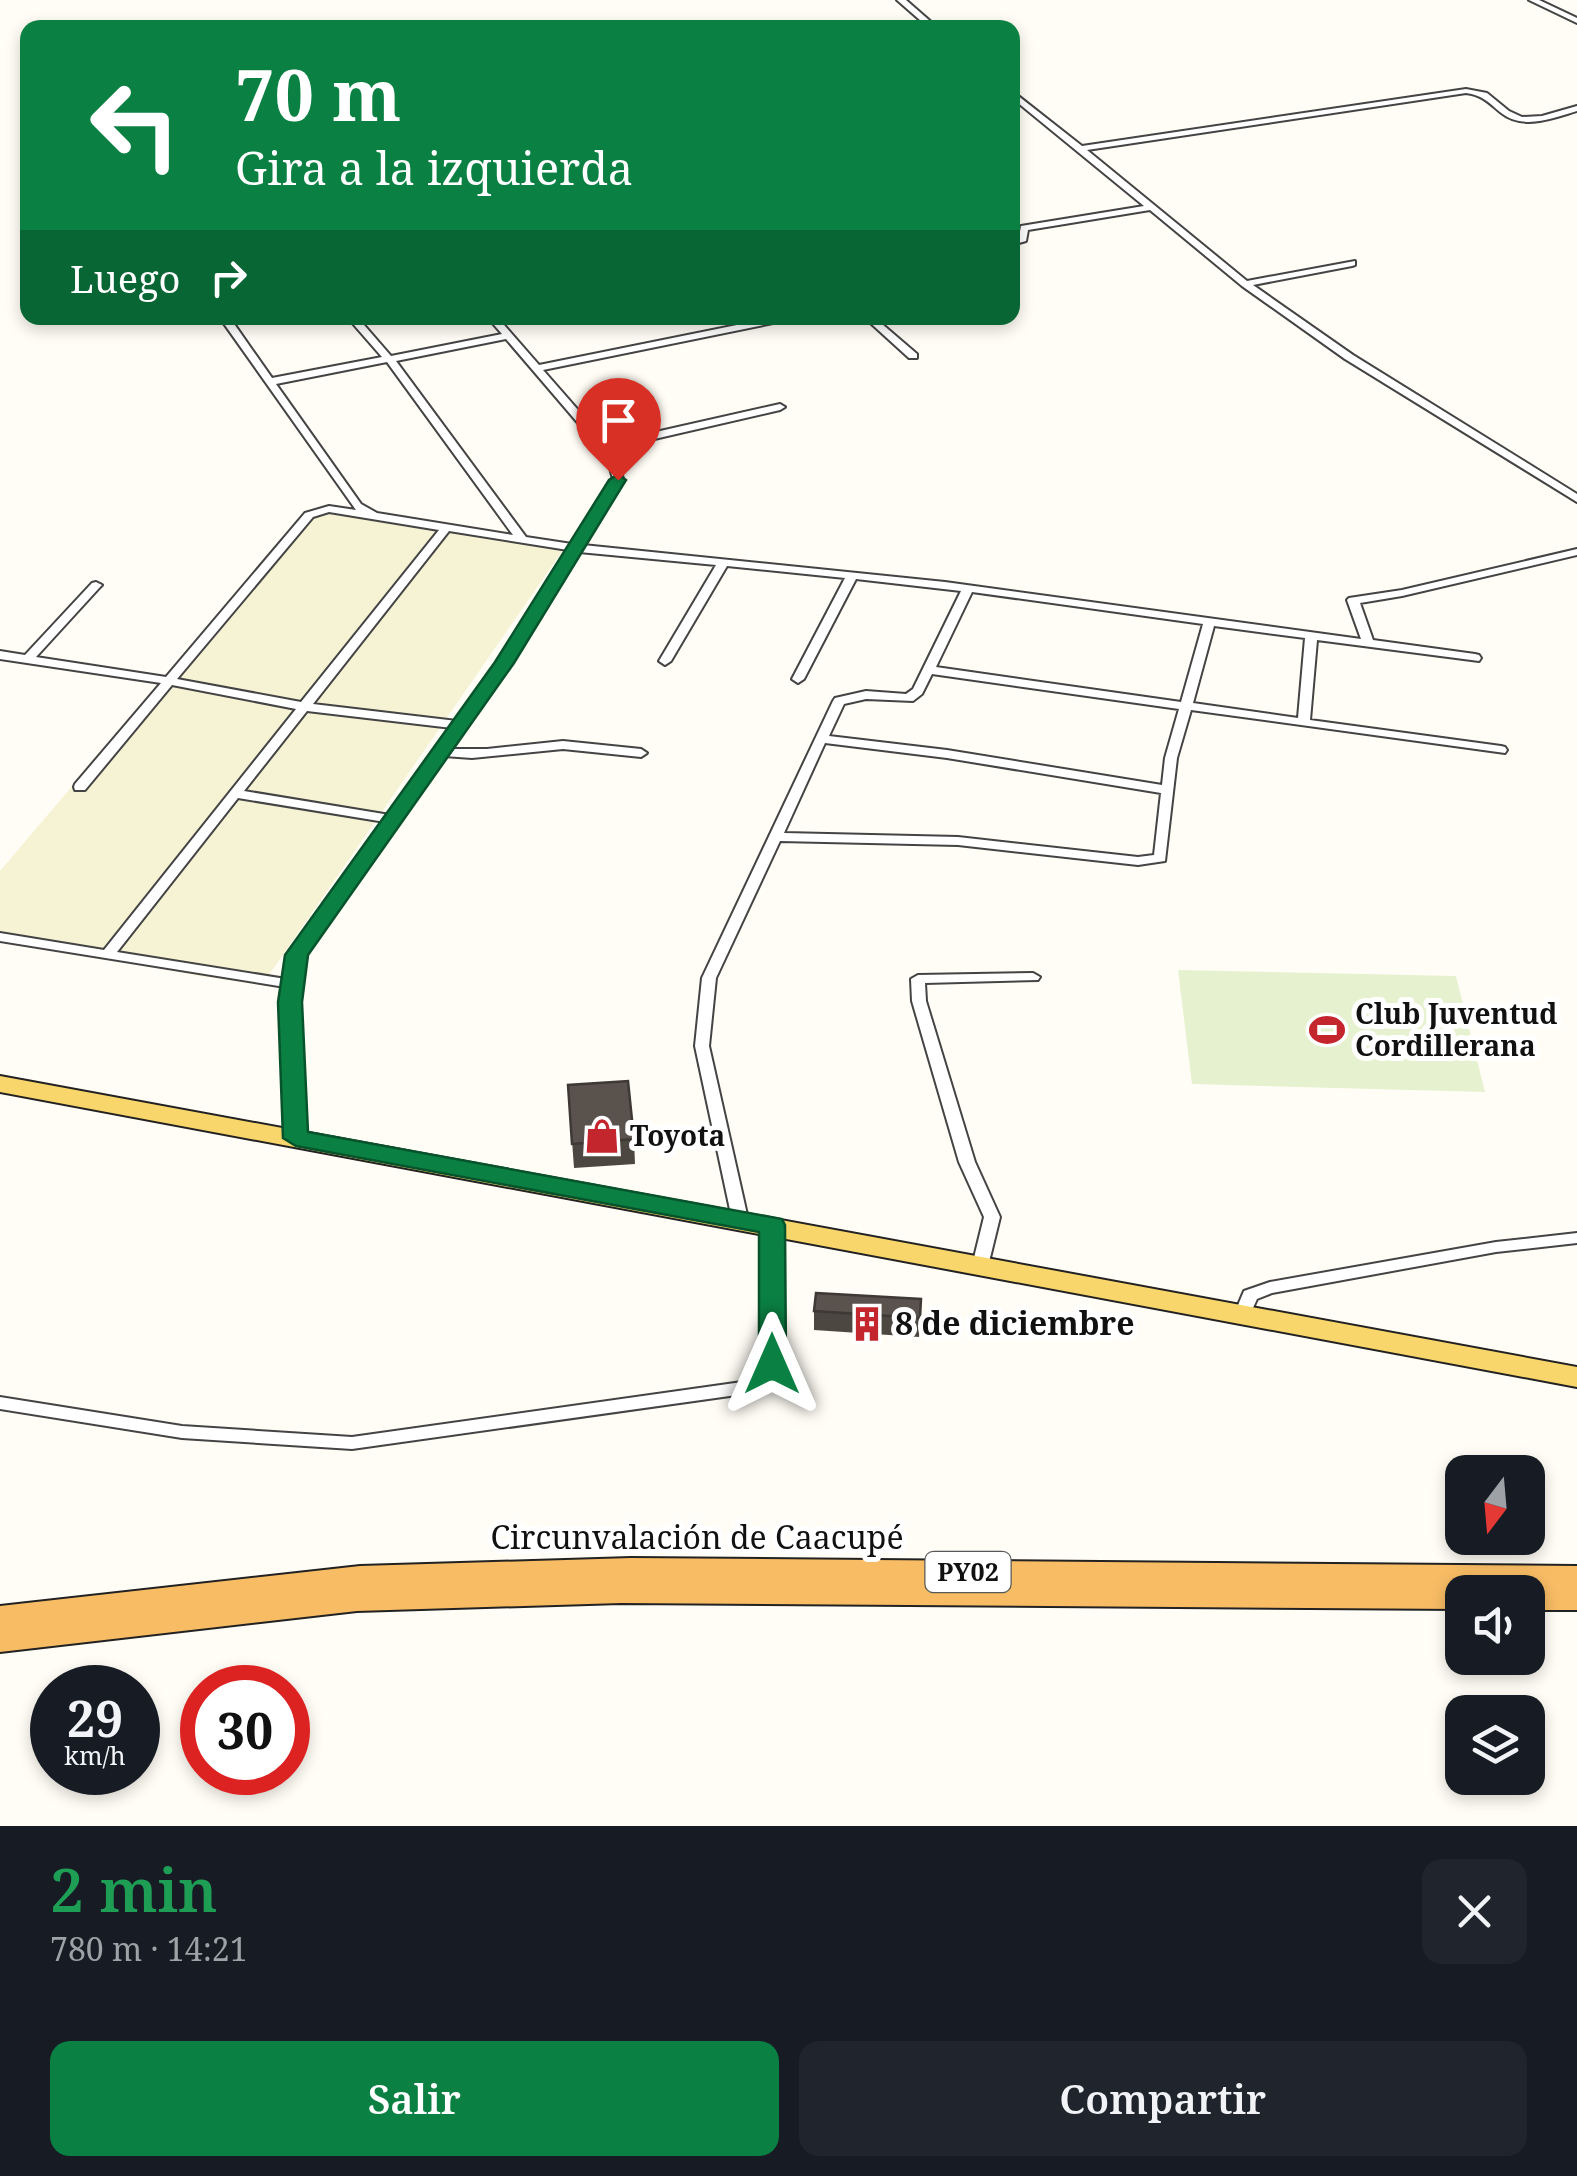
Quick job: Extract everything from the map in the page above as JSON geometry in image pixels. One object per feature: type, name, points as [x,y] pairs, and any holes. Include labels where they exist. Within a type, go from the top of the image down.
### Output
[{"type":"highway","name":"Circunvalación de Caacupé","points":[[0,1618],[360,1578],[631,1570],[1577,1578]]},
{"type":"highway","name":"Circunvalación de Caacupé","points":[[0,1640],[357,1599],[621,1590],[1445,1597]]},
{"type":"highway","points":[[1545,1598],[1577,1598]]},
{"type":"main road","points":[[0,1084],[1577,1377]]},
{"type":"street","points":[[901,0],[925,20]]},
{"type":"street","points":[[1534,0],[1577,21]]},
{"type":"street","points":[[1080,150],[1466,91],[1482,91],[1519,119],[1533,120],[1577,108]]},
{"type":"street","points":[[1020,100],[1245,284],[1348,357],[1577,499]]},
{"type":"street","points":[[1020,241],[1024,228],[1149,208]]},
{"type":"street","points":[[1245,284],[1352,263]]},
{"type":"street","points":[[231,325],[357,506],[374,516]]},
{"type":"street","points":[[359,325],[390,360],[523,540]]},
{"type":"street","points":[[296,1138],[291,984],[297,955],[460,725],[618,480],[612,456],[504,325]]},
{"type":"street","points":[[537,368],[748,325]]},
{"type":"street","points":[[878,325],[912,356]]},
{"type":"street","points":[[268,382],[509,336]]},
{"type":"street","points":[[604,446],[780,407]]},
{"type":"street","points":[[80,786],[308,515],[329,509],[577,548],[968,588],[1475,658]]},
{"type":"street","points":[[108,954],[446,528]]},
{"type":"street","points":[[1368,643],[1352,600],[1402,593],[1577,552]]},
{"type":"street","points":[[665,662],[723,563]]},
{"type":"street","points":[[798,679],[852,576]]},
{"type":"street","points":[[29,658],[96,585]]},
{"type":"street","points":[[740,1220],[702,1046],[710,978],[839,701],[866,695],[909,698],[918,692],[968,588]]},
{"type":"street","points":[[776,836],[958,842],[1138,861],[1160,858],[1171,758],[1210,620]]},
{"type":"street","points":[[1304,722],[1311,634]]},
{"type":"street","points":[[0,655],[169,680],[304,707],[460,725]]},
{"type":"street","points":[[929,670],[1500,750]]},
{"type":"street","points":[[821,740],[947,754],[1168,790]]},
{"type":"street","points":[[441,752],[470,758],[560,745],[641,753]]},
{"type":"street","points":[[235,794],[393,819]]},
{"type":"street","points":[[0,937],[291,984]]},
{"type":"street","points":[[980,1266],[992,1217],[968,1162],[919,1001],[918,979],[1033,978]]},
{"type":"street","points":[[0,1403],[182,1432],[352,1443],[744,1388],[760,1380],[772,1364],[772,1225]]},
{"type":"street","points":[[1241,1317],[1250,1295],[1270,1288],[1496,1247],[1577,1238]]},
{"type":"shaded area","points":[[307,510],[563,550],[262,985],[193,975],[0,934],[0,871]]},
{"type":"green space","name":"Club Juventud Cordillerana","points":[[1178,970],[1456,976],[1485,1092],[1192,1084]]},
{"type":"building","points":[[628,1081],[634,1139],[572,1144],[568,1085]]},
{"type":"building","points":[[816,1293],[921,1299],[920,1318],[814,1311]]},
{"type":"place","name":"Club Juventud Cordillerana","points":[[1327,1030]]},
{"type":"place","name":"Toyota","points":[[602,1136]]},
{"type":"place","name":"8 de diciembre","points":[[867,1324]]},
{"type":"route","points":[[618,480],[504,663],[297,955],[290,1002],[296,1138],[772,1225],[772,1364]]}]
